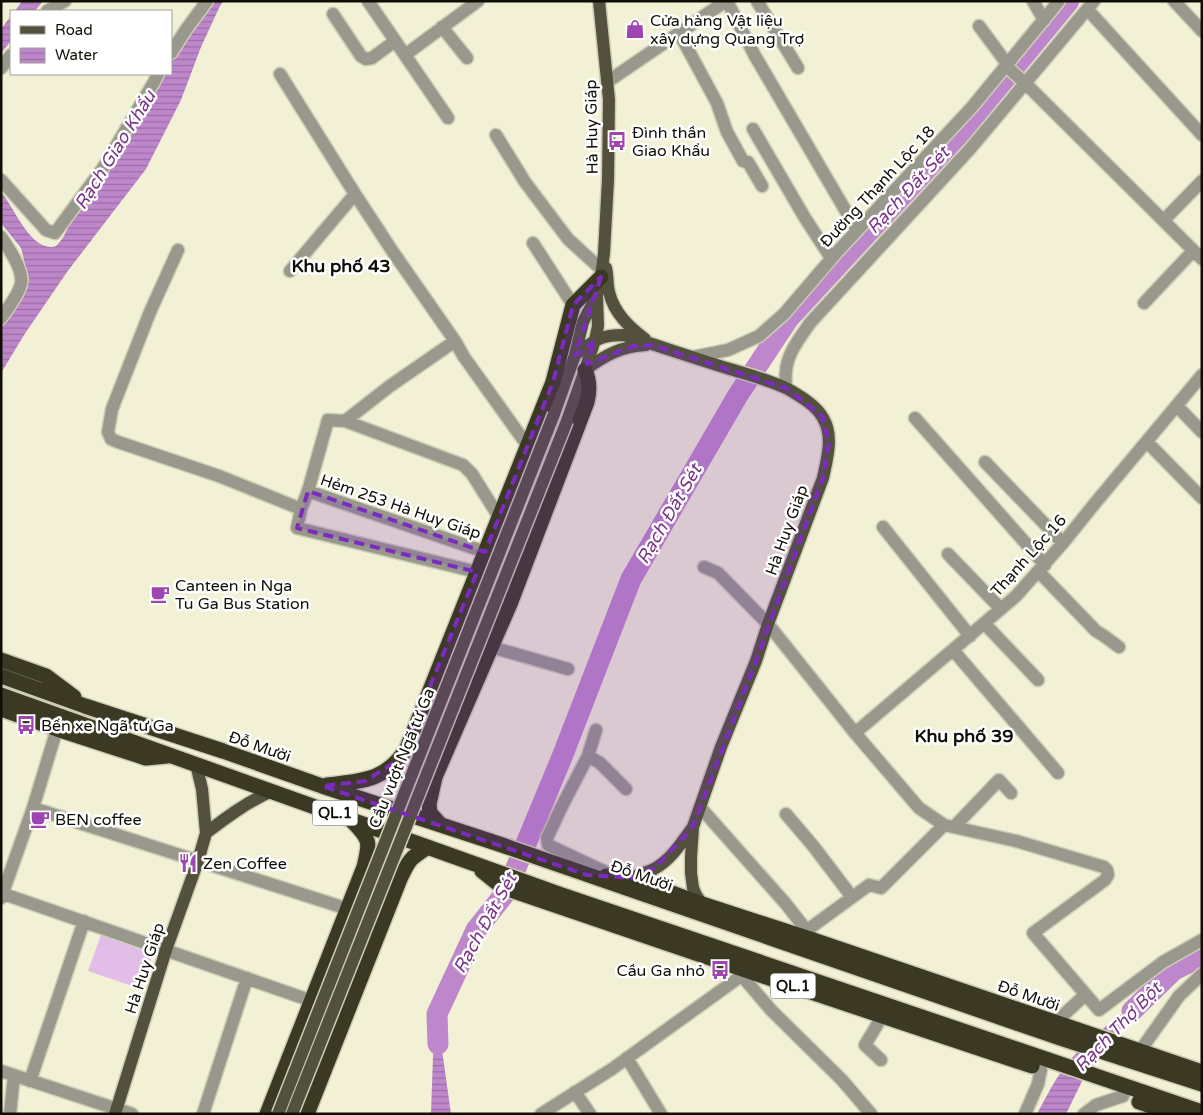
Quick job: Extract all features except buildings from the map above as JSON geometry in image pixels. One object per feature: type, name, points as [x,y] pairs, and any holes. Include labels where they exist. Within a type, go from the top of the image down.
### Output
[{"type":"highway","points":[[322,786],[365,781],[379,775],[400,759],[407,748],[553,382],[573,305],[601,274]]},
{"type":"highway","points":[[440,824],[430,812],[429,804],[436,777],[513,595],[588,402],[590,384],[585,370]]},
{"type":"highway","name":"Đỗ Mười","points":[[1,660],[46,676],[86,706]]},
{"type":"highway","name":"Đỗ Mười","points":[[1,676],[322,786],[500,844],[1060,1038],[1136,1054]]},
{"type":"highway","name":"QL.1","points":[[1,695],[146,758],[173,756],[473,864],[1118,1091],[1174,1114]]},
{"type":"highway","points":[[78,729],[86,706]]},
{"type":"highway","name":"QL.1","points":[[1,709],[58,729],[78,729]]},
{"type":"highway","points":[[400,759],[406,771],[420,779],[436,777]]},
{"type":"highway","points":[[267,1114],[364,867],[368,842],[364,834],[350,819]]},
{"type":"highway","points":[[307,1114],[400,879],[408,862],[428,847]]},
{"type":"highway","points":[[364,867],[378,858],[385,858],[396,864],[400,879]]},
{"type":"highway","name":"QL.1","points":[[473,864],[502,887],[538,900],[745,973],[1047,1067]]},
{"type":"highway","name":"Đỗ Mười","points":[[587,875],[624,878],[764,924],[810,935],[1056,1022],[1136,1054]]},
{"type":"highway","points":[[732,925],[764,924]]},
{"type":"highway","name":"QL.1","points":[[1136,1054],[1202,1072]]},
{"type":"highway","name":"QL.1","points":[[1136,1054],[1202,1084]]},
{"type":"highway","name":"QL.1","points":[[1118,1091],[1202,1112]]},
{"type":"main road","name":"Hà Huy Giáp","points":[[567,421],[595,340],[598,326],[597,295],[604,253],[609,152],[608,82],[599,1]]},
{"type":"main road","name":"Hà Huy Giáp","points":[[604,253],[609,291],[615,308],[625,322],[654,344]]},
{"type":"main road","name":"Hà Huy Giáp","points":[[554,414],[583,322],[597,295]]},
{"type":"main road","name":"Hà Huy Giáp","points":[[574,355],[595,340],[609,335],[624,335],[786,388],[815,408],[823,418],[828,430],[828,456],[822,478],[756,661],[721,747],[693,827],[691,873],[693,888],[702,904]]},
{"type":"main road","points":[[585,370],[608,355],[620,350],[632,346],[654,344]]},
{"type":"main road","name":"Cầu vượt Ngã tư Ga","points":[[278,1114],[554,414]]},
{"type":"main road","name":"Cầu vượt Ngã tư Ga","points":[[292,1114],[567,421]]},
{"type":"main road","name":"Hà Huy Giáp","points":[[116,1111],[166,950],[206,833],[202,789],[196,764]]},
{"type":"main road","points":[[206,833],[240,808],[272,791]]},
{"type":"main road","name":"Hà Huy Giáp","points":[[624,878],[655,868],[664,862],[693,827]]},
{"type":"street","points":[[49,10],[65,1]]},
{"type":"street","points":[[172,51],[207,1]]},
{"type":"street","points":[[368,1],[448,118]]},
{"type":"street","points":[[405,55],[478,1]]},
{"type":"street","points":[[608,82],[726,1],[755,56],[857,230]]},
{"type":"street","points":[[757,1],[798,68]]},
{"type":"street","points":[[1033,1],[1044,20]]},
{"type":"street","name":"Đường Thạnh Lộc 18","points":[[694,358],[728,350],[759,336],[784,314],[857,230],[972,107],[1059,1]]},
{"type":"street","points":[[1174,1],[1202,31]]},
{"type":"street","points":[[786,388],[786,372],[789,358],[810,323],[970,149],[1023,82],[1091,5],[1202,135]]},
{"type":"street","points":[[333,14],[361,56],[366,59],[372,58],[395,41]]},
{"type":"street","points":[[979,26],[1007,66],[1164,220],[1197,255],[1144,303]]},
{"type":"street","points":[[442,28],[467,58]]},
{"type":"street","points":[[679,33],[716,103],[727,132],[743,161],[748,162],[762,186]]},
{"type":"street","points":[[1,68],[10,56]]},
{"type":"street","points":[[280,74],[393,252],[455,341],[464,357],[527,445]]},
{"type":"street","points":[[1,180],[46,230],[56,233],[103,168],[158,75]]},
{"type":"street","points":[[753,129],[804,218],[832,258]]},
{"type":"street","points":[[496,135],[525,182],[568,238],[601,274]]},
{"type":"street","points":[[1164,220],[1202,181]]},
{"type":"street","points":[[290,271],[355,194]]},
{"type":"street","points":[[1,237],[17,264],[22,283],[1,318]]},
{"type":"street","points":[[533,243],[573,305]]},
{"type":"street","points":[[178,250],[150,312],[112,409],[108,432],[111,438],[118,442],[219,476],[301,509]]},
{"type":"street","points":[[344,421],[455,341]]},
{"type":"street","name":"Thạnh Lộc 16","points":[[856,733],[1016,596],[1042,569],[1201,377]]},
{"type":"street","points":[[1177,406],[1202,432]]},
{"type":"street","points":[[915,418],[1096,631],[1119,647]]},
{"type":"street","name":"Hẻm 253 Hà Huy Giáp","points":[[344,421],[328,420],[308,491],[485,552]]},
{"type":"street","points":[[344,421],[463,465],[472,474],[499,517]]},
{"type":"street","points":[[1147,442],[1202,498]]},
{"type":"street","points":[[985,462],[1063,543]]},
{"type":"street","points":[[308,491],[301,509],[297,528],[477,572]]},
{"type":"street","points":[[883,527],[970,636]]},
{"type":"street","points":[[948,554],[1001,609]]},
{"type":"street","points":[[704,567],[718,574],[768,624],[918,808],[949,826],[1016,841],[1104,867],[1107,870],[1108,874],[1105,880],[1033,933],[1099,1010],[1163,962],[1202,940]]},
{"type":"street","points":[[984,623],[1038,680]]},
{"type":"street","points":[[491,647],[568,669]]},
{"type":"street","points":[[953,650],[1058,773]]},
{"type":"street","points":[[58,729],[33,808],[2,895],[84,921],[312,1000]]},
{"type":"street","points":[[596,730],[588,756],[548,838],[548,845],[624,878]]},
{"type":"street","points":[[588,756],[600,763],[626,789]]},
{"type":"street","points":[[700,807],[786,904],[810,935],[852,897],[869,885],[881,888],[999,780],[1011,793]]},
{"type":"street","points":[[33,808],[348,909]]},
{"type":"street","points":[[786,814],[852,897]]},
{"type":"street","points":[[30,1080],[84,921]]},
{"type":"street","points":[[549,1112],[745,973],[771,1010],[842,1080],[871,1114]]},
{"type":"street","points":[[1136,1054],[1179,996],[1202,974]]},
{"type":"street","points":[[203,1114],[246,978]]},
{"type":"street","points":[[1056,1022],[1085,995]]},
{"type":"street","points":[[882,1015],[864,1045],[882,1060]]},
{"type":"street","points":[[627,1058],[662,1114]]},
{"type":"street","points":[[1025,1114],[1047,1067]]},
{"type":"street","points":[[10,1114],[8,1073],[116,1111],[132,1114]]},
{"type":"street","points":[[1084,1114],[1118,1091]]},
{"type":"street","points":[[576,1092],[590,1114]]},
{"type":"highlighted area","points":[[601,277],[575,355],[595,340],[587,364],[632,346],[653,345],[786,388],[823,417],[829,444],[823,478],[756,661],[693,827],[655,868],[631,878],[587,875],[322,786],[365,781],[400,759],[477,572],[297,528],[308,491],[485,552],[553,382],[573,305]]},
{"type":"shaded area","points":[[101,935],[153,954],[141,989],[88,971]]},
{"type":"water","points":[[22,1],[43,1],[36,10],[16,10]]},
{"type":"water","name":"Rạch Giao Khẩu","points":[[209,1],[223,1],[201,47],[181,100],[146,169],[67,272],[24,335],[1,373],[1,328],[11,316],[29,280],[21,248],[1,223],[1,192],[29,234],[36,241],[44,246],[56,246],[64,236],[71,220],[159,75],[172,75],[172,54]]},
{"type":"water","points":[[10,17],[10,42],[1,53],[1,29]]},
{"type":"water","points":[[1152,992],[1108,1044],[1085,1075],[1066,1114],[1037,1114],[1051,1088],[1076,1053],[1107,1025]]},
{"type":"water","points":[[437,1014],[451,1114],[431,1114]]},
{"type":"waterway","name":"Rạch Đất Sét","points":[[438,1044],[437,1014],[476,930],[506,892],[562,757],[631,579],[738,395],[789,318],[961,132],[1069,1]]},
{"type":"waterway","name":"Rạch Thợ Bột","points":[[1132,1011],[1174,970],[1202,956]]},
{"type":"place","name":"Cửa hàng Vật liệu xây dựng Quang Trợ","points":[[635,29]]},
{"type":"place","name":"Đình thần Giao Khẩu","points":[[617,141]]},
{"type":"place","name":"Canteen in Nga Tu Ga Bus Station","points":[[160,594]]},
{"type":"place","name":"Bến xe Ngã tư Ga","points":[[26,725]]},
{"type":"place","name":"BEN coffee","points":[[40,819]]},
{"type":"place","name":"Zen Coffee","points":[[188,863]]},
{"type":"place","name":"Cầu Ga nhỏ","points":[[720,970]]},
{"type":"district","name":"Khu phố 43","points":[[341,266]]},
{"type":"district","name":"Khu phố 39","points":[[964,736]]}]
